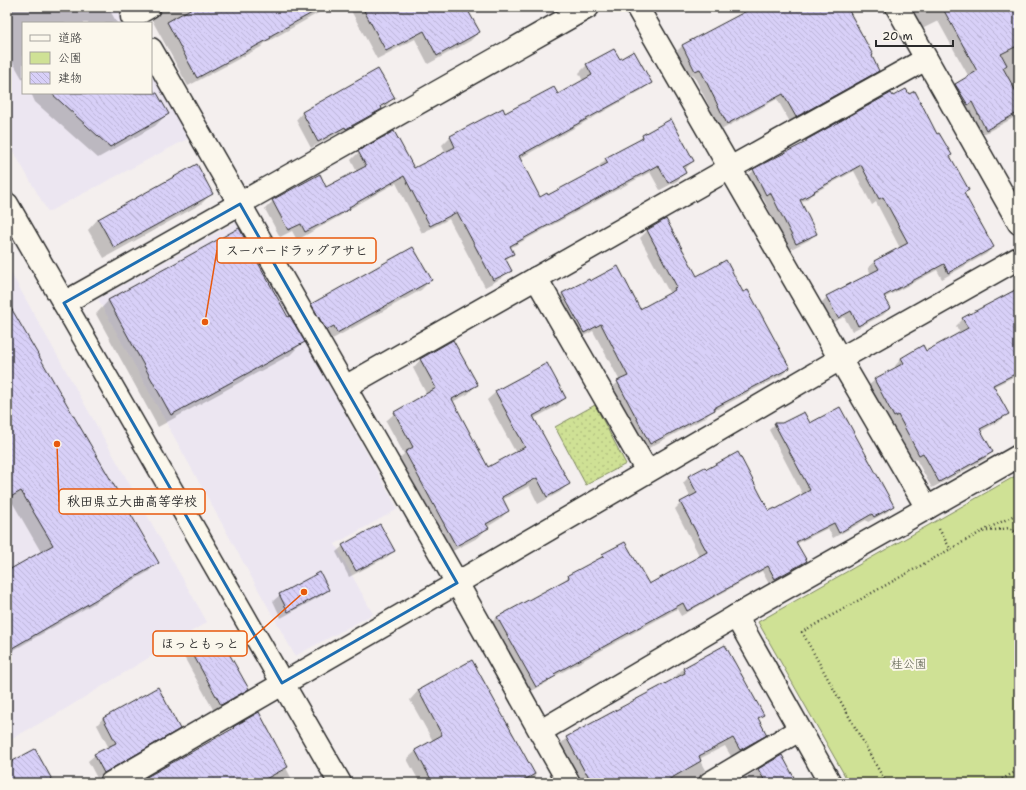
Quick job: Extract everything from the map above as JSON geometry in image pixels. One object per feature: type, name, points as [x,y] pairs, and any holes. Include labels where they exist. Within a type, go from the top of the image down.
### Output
[{"type":"street","points":[[64,303],[588,7]]},
{"type":"street","points":[[637,7],[927,508]]},
{"type":"street","points":[[897,7],[1019,223]]},
{"type":"street","points":[[152,51],[345,386],[569,783]]},
{"type":"street","points":[[345,386],[926,59]]},
{"type":"street","points":[[7,204],[340,783]]},
{"type":"street","points":[[111,783],[840,359],[1019,258]]},
{"type":"street","points":[[536,278],[647,471]]},
{"type":"street","points":[[541,731],[736,616],[1019,456]]},
{"type":"street","points":[[736,616],[830,783]]},
{"type":"street","points":[[710,783],[799,730]]},
{"type":"path","points":[[886,783],[802,632],[981,532],[1019,513]]},
{"type":"path","points":[[981,532],[1009,528],[1019,533]]},
{"type":"path","points":[[995,783],[1019,770]]},
{"type":"highlighted area","points":[[240,204],[457,583],[282,683],[64,303]]},
{"type":"shaded area","points":[[7,7],[115,7],[123,22],[22,22],[22,94],[152,94],[152,71],[191,137],[48,212],[7,140]]},
{"type":"shaded area","points":[[238,221],[398,509],[335,544],[373,614],[295,656],[98,299]]},
{"type":"shaded area","points":[[7,266],[207,622],[57,714],[7,741]]},
{"type":"green space","points":[[595,405],[626,464],[586,485],[555,427]]},
{"type":"green space","name":"桂公園","points":[[1019,474],[1019,783],[849,783],[758,622]]},
{"type":"building","points":[[194,7],[323,7],[270,36],[271,38],[197,78],[167,22]]},
{"type":"building","points":[[362,7],[466,7],[480,32],[437,56],[424,31],[386,51]]},
{"type":"building","points":[[754,7],[847,7],[873,55],[872,56],[879,71],[796,117],[783,94],[727,124],[700,69],[695,71],[682,45]]},
{"type":"building","points":[[942,7],[1019,7],[1019,45],[1001,54],[1007,65],[1003,68],[1019,97],[1019,112],[986,130],[972,102],[968,105],[955,84],[977,71]]},
{"type":"building","points":[[614,49],[620,59],[634,51],[652,83],[519,156],[540,197],[547,193],[548,195],[608,163],[605,158],[643,138],[642,135],[671,119],[694,161],[683,167],[686,173],[668,183],[658,165],[510,246],[514,254],[505,258],[512,271],[493,280],[457,212],[430,226],[404,176],[349,207],[350,209],[305,232],[301,224],[288,230],[272,200],[320,174],[326,187],[366,166],[358,151],[394,131],[414,168],[455,147],[450,136],[503,108],[505,113],[554,87],[558,94],[592,75],[586,64]]},
{"type":"building","points":[[378,69],[395,98],[381,106],[382,109],[346,129],[345,127],[318,142],[302,112]]},
{"type":"building","points":[[906,89],[909,94],[915,91],[937,134],[939,133],[952,155],[950,156],[969,190],[964,193],[994,247],[948,273],[944,264],[884,296],[891,308],[858,326],[851,311],[838,318],[826,296],[879,269],[874,261],[908,243],[883,197],[879,199],[861,165],[800,200],[817,234],[796,244],[770,192],[766,195],[753,169],[806,142],[806,140],[891,93],[893,96]]},
{"type":"building","points":[[157,93],[169,114],[110,147],[52,94]]},
{"type":"building","points":[[197,164],[213,194],[114,248],[98,219]]},
{"type":"building","points":[[666,219],[697,276],[726,260],[743,292],[748,290],[790,368],[650,444],[617,381],[628,376],[601,324],[584,333],[562,293],[589,279],[590,281],[618,266],[640,309],[675,290],[674,288],[677,287],[647,230]]},
{"type":"building","points":[[239,228],[288,317],[290,316],[305,342],[171,415],[108,300]]},
{"type":"building","points":[[413,247],[432,280],[337,333],[334,326],[326,330],[311,304]]},
{"type":"building","points":[[1019,288],[1019,372],[993,385],[1009,414],[980,429],[993,452],[939,482],[923,453],[919,455],[898,415],[894,417],[874,379],[904,363],[901,358],[923,345],[926,351],[968,328],[962,318]]},
{"type":"building","points":[[7,301],[159,563],[7,651],[7,571],[53,545],[21,491],[7,499]]},
{"type":"building","points":[[453,340],[478,385],[452,399],[488,467],[525,447],[495,391],[547,363],[566,398],[533,416],[570,484],[547,497],[537,478],[502,497],[509,511],[486,524],[489,528],[456,546],[405,452],[413,447],[394,412],[436,388],[420,359]]},
{"type":"building","points":[[840,407],[894,506],[874,517],[872,514],[839,533],[834,523],[796,542],[807,561],[775,579],[768,566],[687,611],[683,603],[554,674],[556,676],[536,687],[497,617],[569,578],[568,575],[604,556],[602,554],[625,542],[649,584],[707,552],[680,502],[697,493],[688,476],[705,467],[707,469],[738,452],[769,511],[775,508],[776,509],[810,490],[774,423],[782,423],[804,412],[810,423]]},
{"type":"building","points":[[380,524],[395,551],[356,571],[342,545]]},
{"type":"building","points":[[320,572],[329,590],[288,612],[279,594]]},
{"type":"building","points":[[218,634],[249,689],[221,705],[190,649]]},
{"type":"building","points":[[725,645],[764,715],[758,718],[767,735],[740,750],[733,738],[699,756],[701,761],[663,783],[592,783],[566,737],[685,673],[683,668]]},
{"type":"building","points":[[472,660],[535,774],[519,783],[433,783],[415,750],[442,735],[418,690]]},
{"type":"building","points":[[158,687],[180,729],[104,773],[94,754],[116,743],[103,718]]},
{"type":"building","points":[[259,712],[288,767],[258,783],[136,783],[234,728],[233,727]]},
{"type":"building","points":[[35,749],[54,783],[7,783],[7,764]]},
{"type":"building","points":[[782,755],[797,783],[766,783],[758,769]]},
{"type":"place","name":"スーパードラッグアサヒ","points":[[205,322]]},
{"type":"place","name":"秋田県立大曲高等学校","points":[[57,444]]},
{"type":"place","name":"ほっともっと","points":[[304,592]]}]
